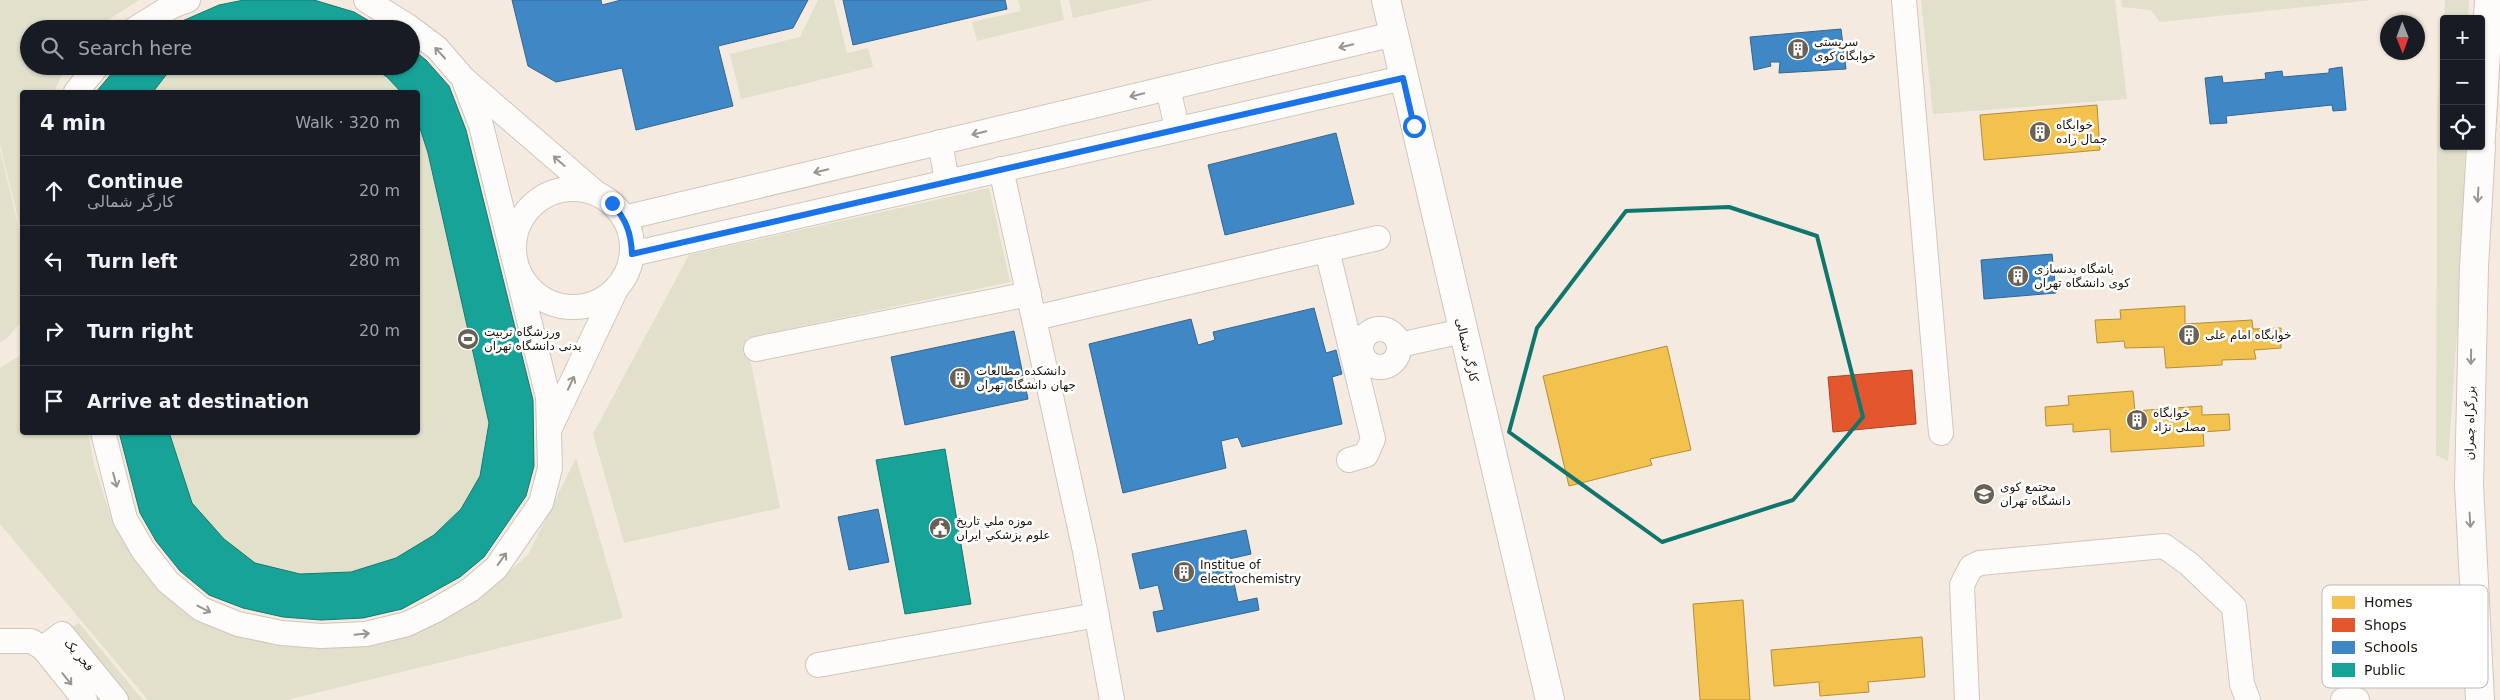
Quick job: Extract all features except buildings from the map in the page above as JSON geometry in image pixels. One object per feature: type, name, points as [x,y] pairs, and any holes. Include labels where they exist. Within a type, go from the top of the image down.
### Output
[{"type":"main road","name":"کارگر شمالی","points":[[1386,0],[1550,700]]},
{"type":"main road","points":[[2483,105],[2489,0]]},
{"type":"main road","name":"بزرگراه چمران","points":[[2474,585],[2468,485],[2474,267],[2481,150]]},
{"type":"street","points":[[149,20],[164,10],[188,0]]},
{"type":"street","points":[[366,0],[396,20]]},
{"type":"street","points":[[1904,0],[1941,433]]},
{"type":"street","points":[[624,218],[1394,34]]},
{"type":"street","points":[[420,36],[437,48],[463,78],[596,193],[612,203],[624,218],[631,235],[632,254],[627,271],[616,288],[550,428]]},
{"type":"street","points":[[78,90],[90,75]]},
{"type":"street","points":[[104,435],[125,519],[143,550],[168,582],[201,608],[238,624],[281,633],[321,636],[366,634],[407,624],[470,590],[496,568],[541,503],[550,468],[548,397],[481,125],[463,78]]},
{"type":"street","points":[[632,254],[1001,168],[1403,78]]},
{"type":"street","points":[[1168,88],[1178,128]]},
{"type":"street","points":[[940,142],[947,181]]},
{"type":"street","points":[[1001,168],[1035,318],[1097,615],[1112,700]]},
{"type":"street","points":[[596,193],[578,189],[559,190],[542,197],[528,209],[518,225],[514,245],[516,265],[526,283],[541,297],[560,305],[580,306],[600,300],[616,288]]},
{"type":"street","points":[[1035,318],[1378,238]]},
{"type":"street","points":[[1327,250],[1357,355],[1373,439],[1366,454],[1349,460]]},
{"type":"street","points":[[756,349],[1029,294]]},
{"type":"street","points":[[1357,355],[1361,341],[1370,331],[1376,329],[1388,330],[1397,339],[1399,345],[1463,331]]},
{"type":"street","points":[[1968,700],[1962,585],[1970,567],[1980,562],[2164,546],[2189,564],[2234,607],[2242,684],[2248,700]]},
{"type":"street","points":[[818,666],[1097,615]]},
{"type":"street","name":"فجر یک","points":[[85,700],[43,648],[62,634],[116,700]]},
{"type":"street","points":[[0,641],[30,641],[43,648]]},
{"type":"street","points":[[2342,700],[2357,700]]},
{"type":"highlighted area","points":[[1729,207],[1817,236],[1863,417],[1793,500],[1662,542],[1509,432],[1537,328],[1626,211]]},
{"type":"green space","points":[[0,0],[139,0],[109,20],[20,20],[20,75],[62,75],[55,90],[20,90],[20,226],[0,145]]},
{"type":"green space","points":[[818,0],[834,0],[847,53],[868,48],[873,67],[741,99],[730,54],[800,37]]},
{"type":"green space","points":[[1018,0],[1060,0],[1064,20],[977,41],[972,22],[1021,11]]},
{"type":"green space","points":[[1069,0],[1153,0],[1073,18]]},
{"type":"green space","points":[[1921,0],[2115,0],[2127,99],[1933,114]]},
{"type":"green space","points":[[2121,0],[2372,0],[2160,22],[2151,10],[2122,7]]},
{"type":"green space","points":[[2445,0],[2469,0],[2468,15],[2444,15]]},
{"type":"green space","points":[[2440,72],[2440,150],[2465,150],[2462,263],[2448,461],[2436,455],[2437,111]]},
{"type":"green space","name":"ورزشگاه تربیت بدنی دانشگاه تهران","points":[[110,75],[419,75],[466,130],[533,400],[534,466],[526,496],[484,557],[460,577],[402,609],[363,618],[321,620],[283,617],[243,608],[209,595],[180,571],[156,541],[120,435],[420,435],[420,90],[98,90]]},
{"type":"green space","points":[[0,149],[20,234],[20,323],[7,338],[0,342]]},
{"type":"green space","points":[[989,188],[1010,282],[746,338],[780,508],[624,543],[593,434],[689,255]]},
{"type":"green space","points":[[20,355],[20,435],[88,435],[95,468],[114,527],[169,594],[213,623],[409,634],[472,604],[528,555],[576,458],[623,618],[287,700],[148,700],[0,524],[0,368]]},
{"type":"green space","points":[[79,623],[143,700],[129,700],[71,627]]},
{"type":"place","name":"سرپستی خوابگاه کوی","points":[[1798,49]]},
{"type":"place","name":"خوابگاه جمال زاده","points":[[2040,132]]},
{"type":"place","name":"باشگاه بدنسازی کوی دانشگاه تهران","points":[[2018,276]]},
{"type":"place","name":"خوابگاه امام علی","points":[[2189,335]]},
{"type":"place","name":"ورزشگاه تربیت بدنی دانشگاه تهران","points":[[468,339]]},
{"type":"place","name":"دانشکده مطالعات جهان دانشگاه تهران","points":[[960,378]]},
{"type":"place","name":"خوابگاه مصلی نژاد","points":[[2137,420]]},
{"type":"place","name":"مجتمع کوی دانشگاه تهران","points":[[1984,494]]},
{"type":"place","name":"موزه ملي تاريخ علوم پزشكي ايران","points":[[940,528]]},
{"type":"place","name":"Institue of electrochemistry","points":[[1184,572]]},
{"type":"route","points":[[612,203],[624,218],[631,235],[632,254],[1403,78],[1414,126]]}]
